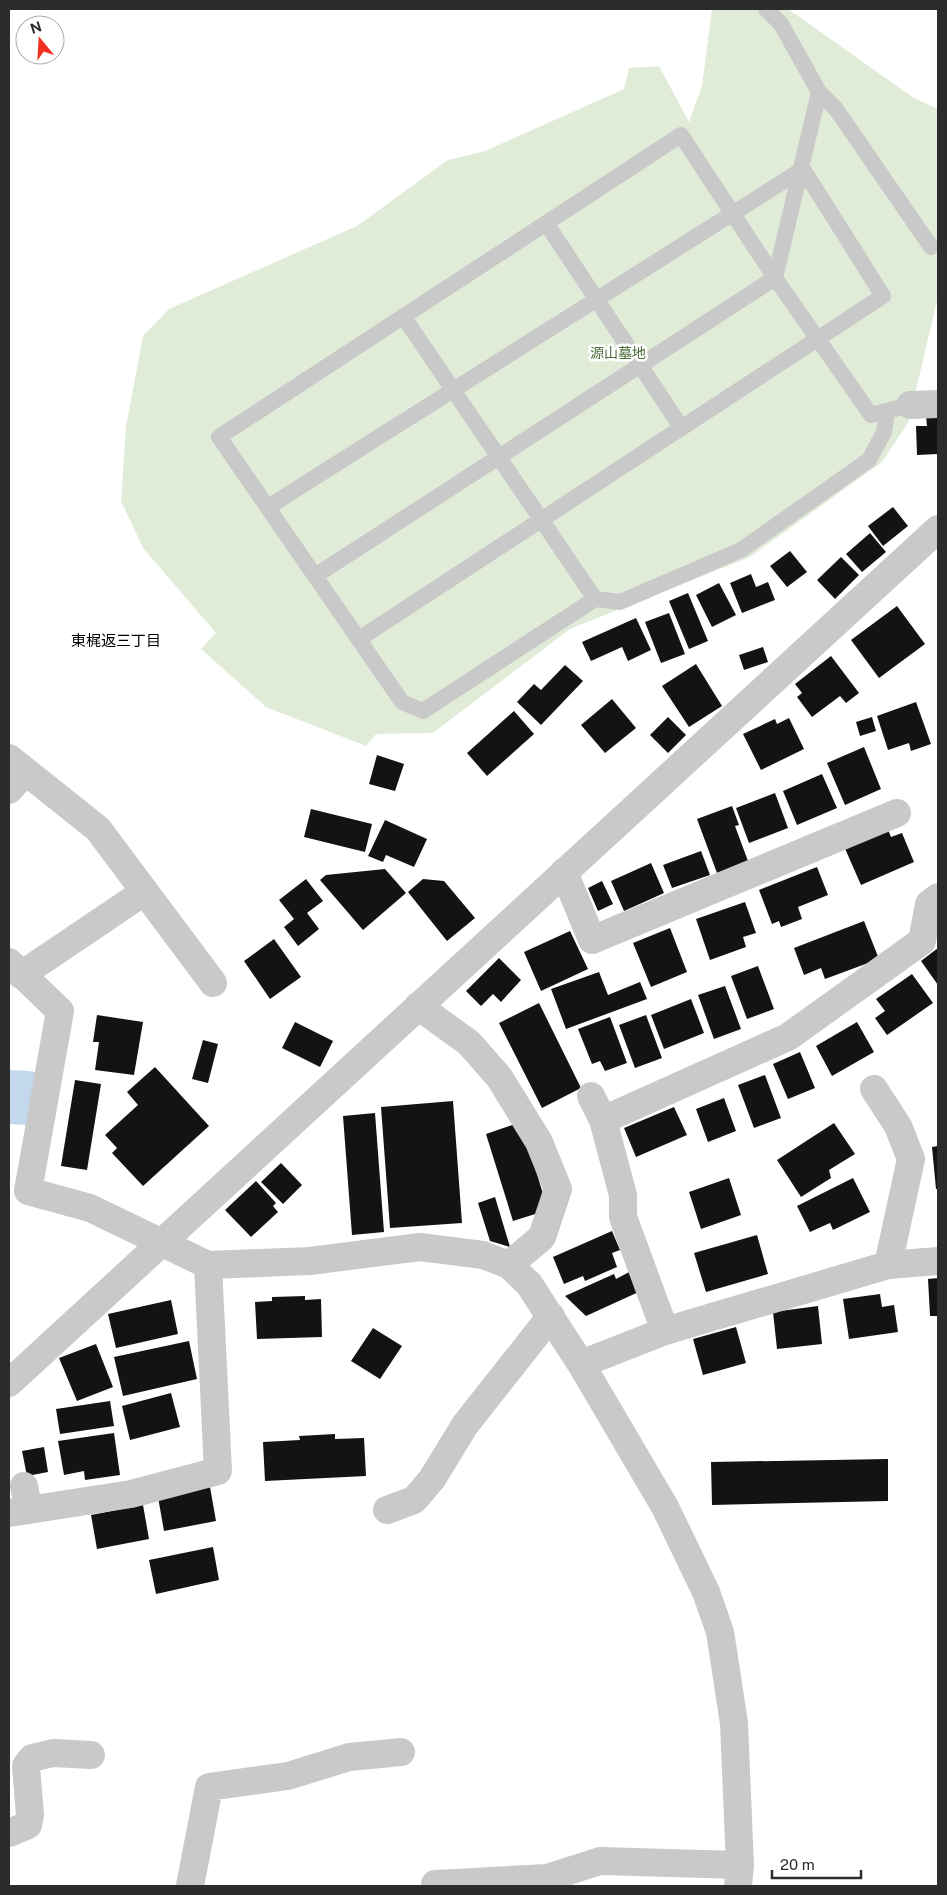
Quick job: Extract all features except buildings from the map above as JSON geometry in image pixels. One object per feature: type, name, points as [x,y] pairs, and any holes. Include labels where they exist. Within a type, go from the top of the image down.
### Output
[{"type":"street","points":[[899,408],[938,404]]},
{"type":"street","points":[[9,1383],[160,1242],[938,529]]},
{"type":"street","points":[[14,773],[98,829],[213,983]]},
{"type":"street","points":[[564,872],[592,940],[897,813]]},
{"type":"street","points":[[144,892],[15,969],[60,1011],[18,1191],[90,1208],[208,1264],[310,1261],[420,1247],[483,1255],[509,1264],[529,1284],[551,1316],[664,1507],[706,1592],[720,1632],[734,1723],[739,1876],[600,1862],[547,1878],[435,1884]]},
{"type":"street","points":[[603,1120],[788,1036],[922,941],[929,904],[938,898]]},
{"type":"street","points":[[418,1006],[469,1043],[499,1077],[539,1142],[558,1189],[542,1237],[509,1264]]},
{"type":"street","points":[[874,1089],[898,1126],[911,1158],[888,1265]]},
{"type":"street","points":[[591,1096],[603,1120],[623,1195],[623,1217],[665,1332]]},
{"type":"street","points":[[581,1364],[665,1332],[888,1265],[938,1261]]},
{"type":"street","points":[[21,1503],[132,1494],[218,1471],[208,1264]]},
{"type":"street","points":[[387,1510],[414,1500],[432,1479],[465,1425],[551,1316]]},
{"type":"street","points":[[190,1886],[209,1787],[288,1776],[349,1757],[401,1752]]},
{"type":"street","points":[[9,1833],[28,1825],[30,1815],[26,1766],[32,1758],[53,1753],[91,1755]]},
{"type":"lane","points":[[766,9],[781,24],[819,92],[836,109],[930,247]]},
{"type":"lane","points":[[315,576],[775,278],[803,169],[819,92]]},
{"type":"lane","points":[[681,135],[775,278],[871,415],[899,408],[869,460],[741,550],[620,602],[595,599],[422,711],[402,702],[219,437],[681,135]]},
{"type":"lane","points":[[268,507],[803,169]]},
{"type":"lane","points":[[359,639],[883,296],[803,169]]},
{"type":"lane","points":[[546,223],[682,428]]},
{"type":"lane","points":[[403,316],[595,599]]},
{"type":"green space","name":"源山墓地","points":[[712,9],[788,9],[914,98],[938,109],[938,297],[908,423],[882,462],[750,557],[570,629],[433,733],[376,734],[366,746],[266,707],[201,649],[216,633],[143,548],[121,501],[126,427],[143,336],[169,309],[357,226],[448,160],[485,151],[624,89],[629,68],[659,66],[689,122],[702,86]]},
{"type":"waterway","points":[[9,1097],[27,1098]]},
{"type":"district","name":"東梶返三丁目","points":[[116,641]]}]
